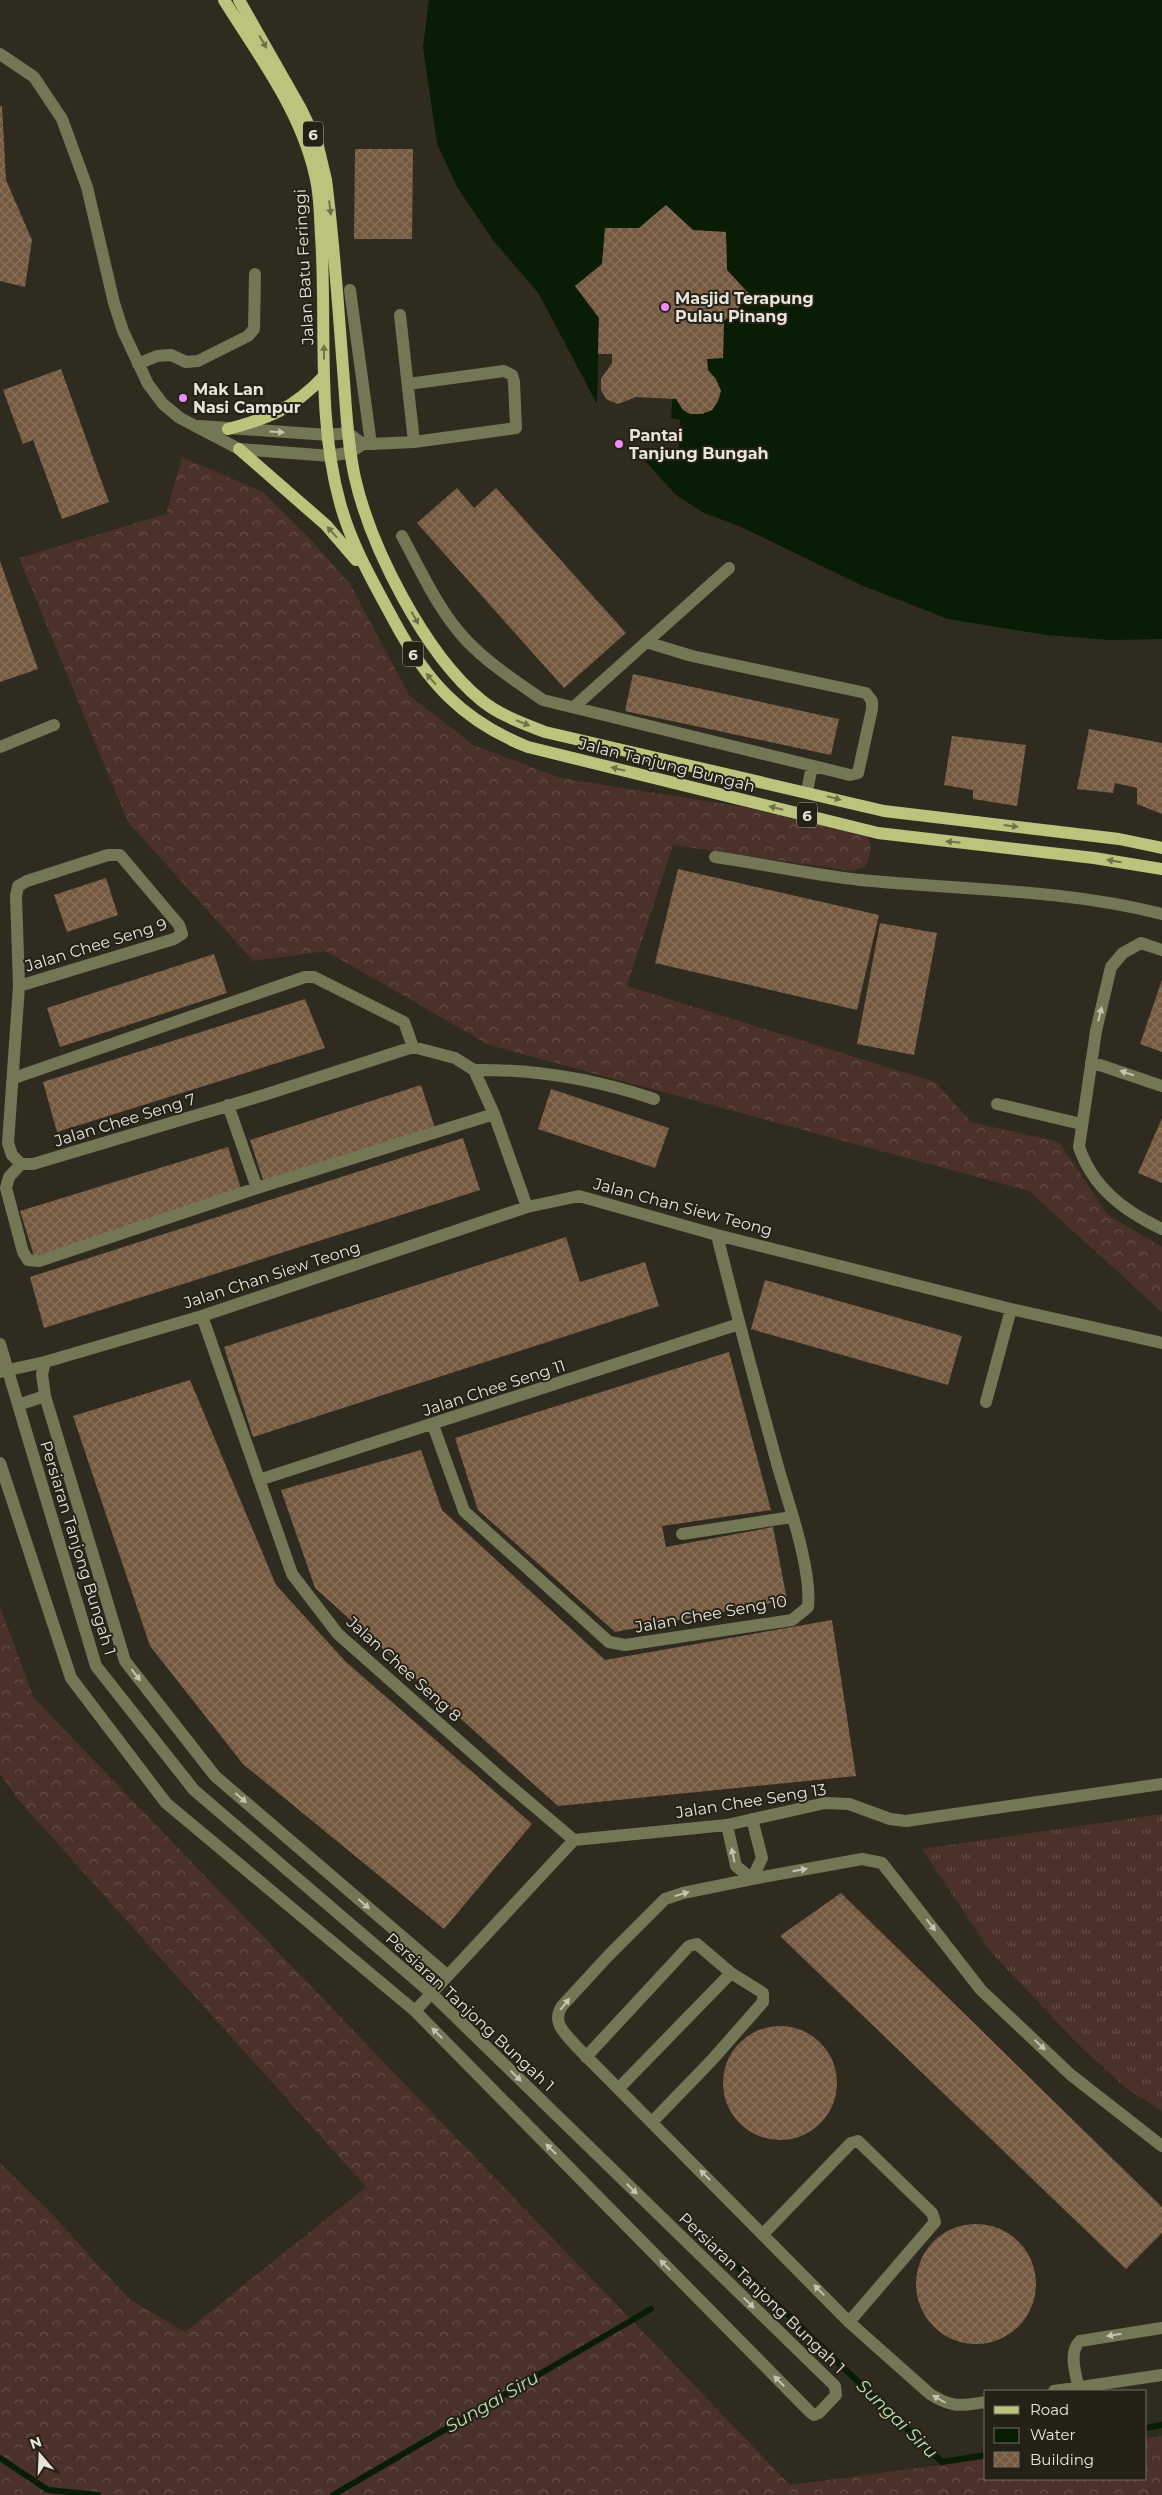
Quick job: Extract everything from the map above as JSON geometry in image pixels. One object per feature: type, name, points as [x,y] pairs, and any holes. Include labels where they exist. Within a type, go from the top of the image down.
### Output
[{"type":"main road","name":"Jalan Batu Feringgi","points":[[224,0],[292,111],[307,145],[317,186],[323,274],[324,376],[328,435]]},
{"type":"main road","name":"Jalan Batu Feringgi","points":[[239,0],[301,109],[316,142],[326,180],[348,433]]},
{"type":"main road","points":[[228,429],[265,420],[285,410],[308,393],[324,376]]},
{"type":"main road","name":"Jalan Tanjung Bungah","points":[[348,433],[355,478],[366,514],[392,575],[417,622],[446,664],[480,700],[510,718],[545,732],[807,791],[884,811],[1119,839],[1162,848]]},
{"type":"main road","name":"6","points":[[328,435],[331,456]]},
{"type":"main road","points":[[239,449],[326,525],[374,584]]},
{"type":"main road","name":"Jalan Tanjung Bungah","points":[[331,456],[340,503],[356,548],[406,643],[428,677],[465,714],[502,737],[528,747],[878,833],[1094,858],[1162,869]]},
{"type":"street","points":[[0,54],[34,78],[62,119],[75,150],[87,187],[114,303],[138,364],[148,384],[163,404],[180,418],[239,449],[331,456],[351,452],[367,444],[414,442],[516,428],[514,382],[512,375],[504,371],[408,384]]},
{"type":"street","points":[[138,364],[157,356],[171,355],[186,362],[198,361],[248,336],[254,329],[255,274]]},
{"type":"street","points":[[350,290],[367,444]]},
{"type":"street","points":[[400,315],[414,442]]},
{"type":"street","points":[[193,425],[328,435],[348,433],[367,444]]},
{"type":"street","points":[[402,536],[436,599],[466,640],[506,674],[544,700],[575,706],[850,775],[858,773],[862,766],[872,709],[872,701],[866,694],[692,656],[646,642]]},
{"type":"street","points":[[575,706],[729,568]]},
{"type":"street","points":[[0,747],[54,725]]},
{"type":"street","points":[[807,791],[812,766]]},
{"type":"street","name":"Jalan Chee Seng 9","points":[[108,855],[120,855],[179,925],[182,934],[19,986],[16,896],[18,886],[27,881],[108,855]]},
{"type":"street","points":[[715,857],[860,880],[1061,895],[1134,907],[1162,914]]},
{"type":"street","points":[[1162,950],[1141,943],[1123,954],[1111,967],[1096,1031],[1079,1147],[1085,1163],[1094,1178],[1111,1198],[1138,1217],[1162,1229]]},
{"type":"street","points":[[14,1078],[305,976],[314,977],[404,1022],[412,1047],[456,1058],[474,1070],[494,1114],[527,1207]]},
{"type":"street","points":[[19,986],[8,1143],[12,1156],[21,1164],[9,1177],[6,1188],[23,1252],[28,1260],[39,1261],[257,1188],[494,1114]]},
{"type":"street","name":"Jalan Chee Seng 7","points":[[21,1164],[33,1164],[412,1047]]},
{"type":"street","points":[[1091,1062],[1162,1086]]},
{"type":"street","points":[[474,1070],[506,1069],[565,1078],[623,1089],[654,1099]]},
{"type":"street","points":[[997,1104],[1081,1124]]},
{"type":"street","points":[[228,1105],[257,1188]]},
{"type":"street","name":"Jalan Chan Siew Teong","points":[[4,1371],[45,1362],[202,1316],[527,1207],[579,1196],[717,1235],[1011,1309],[1162,1343]]},
{"type":"street","name":"Jalan Chee Seng 10","points":[[433,1425],[464,1511],[609,1642],[625,1645],[792,1620],[808,1607],[810,1590],[717,1235]]},
{"type":"street","points":[[986,1402],[1011,1309]]},
{"type":"street","name":"Jalan Chee Seng 8","points":[[202,1316],[292,1574],[338,1634],[574,1840]]},
{"type":"street","name":"Jalan Chee Seng 11","points":[[259,1480],[739,1324]]},
{"type":"street","name":"Persiaran Tanjong Bungah 1","points":[[0,1344],[4,1371],[18,1405],[96,1666],[194,1790],[431,1993],[835,2386],[836,2394],[819,2413],[814,2415],[810,2412],[415,2012],[166,1803],[71,1678],[0,1463]]},
{"type":"street","name":"Persiaran Tanjong Bungah 1","points":[[45,1362],[42,1374],[45,1396],[125,1661],[215,1776],[447,1976]]},
{"type":"street","points":[[18,1405],[45,1396]]},
{"type":"street","points":[[682,1534],[792,1517]]},
{"type":"street","name":"Jalan Chee Seng 13","points":[[574,1840],[727,1824],[825,1803],[849,1804],[890,1819],[906,1821],[1162,1784]]},
{"type":"street","points":[[752,1819],[762,1858],[752,1879]]},
{"type":"street","points":[[727,1824],[736,1866],[752,1879]]},
{"type":"street","points":[[415,2012],[574,1840]]},
{"type":"street","points":[[984,2402],[953,2406],[943,2402],[930,2394],[849,2322],[764,2234],[586,2057],[562,2031],[557,2022],[557,2014],[609,1955],[665,1899],[683,1893],[862,1859],[882,1863],[981,1990],[1071,2075],[1162,2146]]},
{"type":"street","points":[[586,2057],[689,1946],[697,1944],[704,1948],[731,1973],[763,1993],[763,2002],[712,2060],[652,2122]]},
{"type":"street","points":[[619,2088],[731,1973]]},
{"type":"street","points":[[764,2234],[851,2143],[858,2141],[932,2213],[934,2222],[849,2322]]},
{"type":"street","points":[[1078,2388],[1073,2350],[1080,2341],[1162,2328]]},
{"type":"street","points":[[1062,2390],[1162,2375]]},
{"type":"green space","points":[[182,457],[263,492],[311,540],[350,584],[409,695],[473,745],[561,778],[744,807],[866,836],[871,847],[867,863],[865,867],[852,871],[673,845],[627,986],[935,1082],[971,1122],[1059,1142],[1108,1215],[1162,1247],[1162,1312],[1029,1191],[489,1045],[326,951],[253,961],[128,822],[19,558],[166,514]]},
{"type":"green space","points":[[0,1607],[34,1698],[790,2485],[984,2459],[984,2480],[1147,2480],[1147,2438],[1162,2436],[1162,2495],[0,2495],[0,2163],[51,2213],[129,2299],[185,2332],[366,2187],[22,1804],[0,1774]]},
{"type":"green space","points":[[1162,1814],[1162,2111],[1127,2089],[1076,2042],[990,1951],[922,1849]]},
{"type":"water","points":[[429,0],[1162,0],[1162,639],[1110,640],[1046,635],[948,619],[861,585],[739,526],[704,513],[676,495],[636,451],[645,448],[679,448],[680,420],[671,418],[672,398],[708,370],[707,359],[723,358],[724,321],[751,296],[727,270],[726,232],[599,318],[597,404],[539,294],[493,240],[457,187],[437,143],[423,48]]},
{"type":"pier","name":"Masjid Terapung Pulau Pinang","points":[[666,205],[693,230],[726,232],[727,270],[751,296],[724,321],[723,358],[707,359],[708,370],[721,391],[718,401],[712,410],[702,414],[690,414],[683,410],[676,399],[672,399],[671,418],[680,420],[679,448],[645,448],[645,445],[676,446],[678,422],[669,419],[670,398],[602,317],[603,354],[598,354],[599,318],[575,286],[602,264],[605,228],[639,228]]},
{"type":"building","points":[[0,106],[2,106],[6,180],[32,240],[25,287],[0,281]]},
{"type":"building","points":[[355,149],[413,149],[412,239],[354,239]]},
{"type":"building","name":"Masjid Terapung Pulau Pinang","points":[[666,205],[693,230],[726,232],[727,270],[751,296],[724,321],[723,358],[707,359],[708,370],[716,379],[721,391],[718,401],[712,410],[702,414],[690,414],[683,410],[676,399],[636,397],[618,404],[606,399],[601,390],[601,379],[612,363],[612,354],[598,354],[599,318],[575,286],[602,264],[605,228],[639,228]]},
{"type":"building","points":[[61,369],[109,502],[62,519],[33,440],[23,444],[3,390]]},
{"type":"building","points":[[457,488],[474,508],[496,488],[626,633],[564,688],[417,523]]},
{"type":"building","points":[[0,561],[38,669],[0,682]]},
{"type":"building","points":[[633,674],[839,719],[831,755],[625,711]]},
{"type":"building","points":[[1089,729],[1162,743],[1162,814],[1137,804],[1137,788],[1115,783],[1113,793],[1077,789]]},
{"type":"building","points":[[952,736],[1026,745],[1017,806],[973,799],[973,790],[944,785]]},
{"type":"building","points":[[678,869],[879,915],[857,1010],[655,963]]},
{"type":"building","points":[[106,878],[118,915],[67,932],[54,895]]},
{"type":"building","points":[[880,923],[937,933],[914,1055],[857,1044]]},
{"type":"building","points":[[214,954],[227,993],[60,1047],[47,1008]]},
{"type":"building","points":[[1162,980],[1162,1052],[1140,1044]]},
{"type":"building","points":[[305,999],[325,1048],[57,1132],[43,1082]]},
{"type":"building","points":[[421,1085],[435,1128],[264,1183],[250,1140]]},
{"type":"building","points":[[551,1089],[669,1128],[655,1168],[538,1129]]},
{"type":"building","points":[[1162,1118],[1162,1183],[1138,1173]]},
{"type":"building","points":[[463,1138],[480,1190],[44,1328],[30,1277]]},
{"type":"building","points":[[228,1147],[242,1192],[34,1256],[20,1211]]},
{"type":"building","points":[[566,1237],[580,1282],[645,1262],[659,1306],[253,1437],[224,1347]]},
{"type":"building","points":[[765,1280],[962,1336],[948,1385],[751,1329]]},
{"type":"building","points":[[729,1352],[771,1510],[662,1526],[666,1547],[773,1527],[787,1600],[615,1632],[478,1510],[455,1438]]},
{"type":"building","points":[[190,1380],[276,1585],[346,1662],[532,1824],[444,1929],[243,1764],[150,1646],[73,1416]]},
{"type":"building","points":[[421,1450],[442,1510],[605,1660],[832,1620],[856,1776],[558,1806],[315,1588],[281,1490]]},
{"type":"building","points":[[841,1893],[1162,2207],[1162,2233],[1126,2269],[780,1936]]},
{"type":"building","points":[[780,2026],[802,2031],[820,2043],[832,2061],[837,2083],[832,2105],[820,2123],[802,2135],[780,2140],[758,2135],[740,2123],[728,2105],[723,2083],[728,2061],[740,2043],[758,2031]]},
{"type":"building","points":[[976,2224],[999,2229],[1009,2234],[1018,2242],[1026,2251],[1031,2261],[1036,2284],[1031,2307],[1026,2317],[1018,2326],[1009,2334],[999,2339],[976,2344],[953,2339],[943,2334],[934,2326],[926,2317],[921,2307],[916,2284],[921,2261],[926,2251],[934,2242],[943,2234],[953,2229]]},
{"type":"waterway","name":"Sungai Siru","points":[[733,2262],[942,2462],[984,2455]]},
{"type":"waterway","name":"Sungai Siru","points":[[333,2495],[651,2309]]},
{"type":"waterway","name":"Sungai Siru","points":[[1147,2428],[1162,2425]]},
{"type":"waterway","name":"Sungai Siru","points":[[0,2458],[48,2490],[98,2495]]},
{"type":"place","name":"Masjid Terapung Pulau Pinang","points":[[665,307]]},
{"type":"place","name":"Mak Lan Nasi Campur","points":[[183,398]]},
{"type":"place","name":"Pantai Tanjung Bungah","points":[[619,444]]}]
